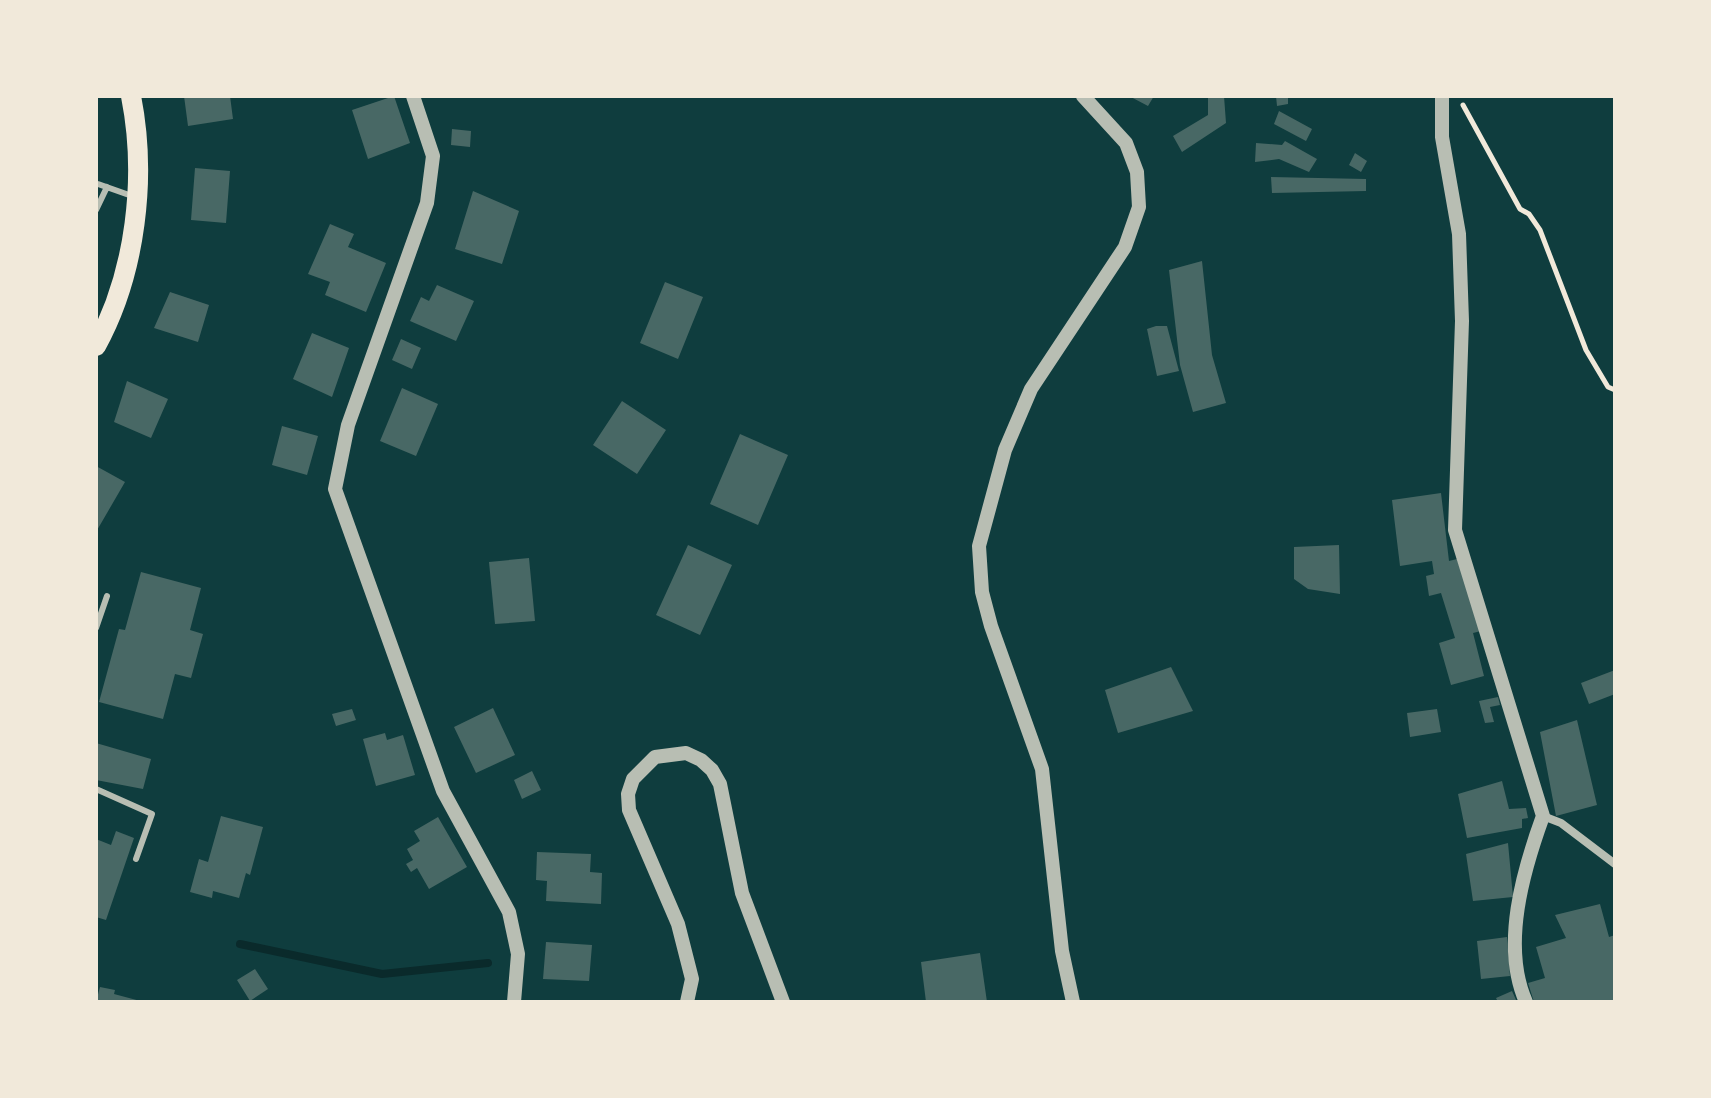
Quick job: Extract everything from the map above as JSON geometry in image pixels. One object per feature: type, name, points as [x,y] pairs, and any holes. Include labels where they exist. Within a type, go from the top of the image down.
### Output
[{"type":"main road","points":[[96,346],[126,264],[136,197],[131,96]]},
{"type":"street","points":[[413,96],[433,156],[427,203],[348,425],[335,489],[443,791],[509,912],[518,954],[514,1002]]},
{"type":"street","points":[[1073,1002],[1062,951],[1042,769],[991,626],[982,592],[979,546],[1005,450],[1031,389],[1125,247],[1139,207],[1137,172],[1126,143],[1083,96]]},
{"type":"street","points":[[1442,96],[1442,137],[1459,234],[1462,321],[1455,530],[1543,816],[1529,854],[1515,940],[1519,986],[1526,1002]]},
{"type":"street","points":[[687,1002],[692,979],[678,924],[629,810],[628,794],[642,766],[670,753],[701,760],[720,784],[742,893],[783,1002]]},
{"type":"street","points":[[1543,816],[1561,823],[1615,864]]},
{"type":"lane","points":[[98,184],[136,197]]},
{"type":"lane","points":[[96,210],[107,187]]},
{"type":"lane","points":[[96,628],[107,596]]},
{"type":"lane","points":[[96,789],[152,814],[136,859]]},
{"type":"path","points":[[1458,96],[1520,209],[1529,214],[1540,230],[1586,350],[1608,387],[1615,390]]},
{"type":"building","points":[[184,96],[230,96],[233,119],[188,126]]},
{"type":"building","points":[[394,96],[410,143],[368,159],[352,110]]},
{"type":"building","points":[[1129,96],[1154,96],[1148,106]]},
{"type":"building","points":[[1208,96],[1224,96],[1226,123],[1182,152],[1173,136],[1208,115]]},
{"type":"building","points":[[1276,96],[1288,96],[1288,104],[1277,106]]},
{"type":"building","points":[[1279,111],[1312,129],[1306,141],[1274,124]]},
{"type":"building","points":[[452,129],[471,131],[470,147],[451,145]]},
{"type":"building","points":[[1285,141],[1317,159],[1309,172],[1279,159],[1255,162],[1256,143],[1282,145]]},
{"type":"building","points":[[1355,153],[1367,161],[1361,172],[1349,165]]},
{"type":"building","points":[[195,168],[230,171],[226,223],[191,220]]},
{"type":"building","points":[[1271,177],[1366,179],[1366,191],[1272,193]]},
{"type":"building","points":[[473,191],[519,211],[502,264],[455,249]]},
{"type":"building","points":[[330,224],[354,234],[348,247],[386,263],[366,312],[325,295],[330,282],[308,274]]},
{"type":"building","points":[[1202,261],[1212,355],[1226,403],[1193,412],[1180,365],[1169,270]]},
{"type":"building","points":[[665,282],[703,297],[678,359],[640,343]]},
{"type":"building","points":[[437,285],[474,301],[456,341],[410,321],[421,297],[429,301]]},
{"type":"building","points":[[170,292],[209,305],[198,342],[154,328]]},
{"type":"building","points":[[1167,326],[1179,371],[1157,376],[1147,329]]},
{"type":"building","points":[[312,333],[349,348],[332,397],[293,379]]},
{"type":"building","points":[[401,339],[421,348],[412,369],[392,360]]},
{"type":"building","points":[[127,381],[168,399],[151,438],[114,422]]},
{"type":"building","points":[[402,388],[438,404],[416,456],[380,441]]},
{"type":"building","points":[[622,401],[666,430],[637,474],[593,445]]},
{"type":"building","points":[[282,426],[318,436],[307,475],[272,465]]},
{"type":"building","points":[[740,434],[788,455],[758,525],[710,504]]},
{"type":"building","points":[[96,466],[125,482],[96,532]]},
{"type":"building","points":[[1441,493],[1449,561],[1457,559],[1481,631],[1473,633],[1484,676],[1451,685],[1439,643],[1455,638],[1441,593],[1429,596],[1426,576],[1434,574],[1432,561],[1400,566],[1392,500]]},
{"type":"building","points":[[688,545],[732,565],[700,635],[656,615]]},
{"type":"building","points":[[1339,545],[1340,594],[1308,589],[1294,579],[1294,547]]},
{"type":"building","points":[[529,558],[535,621],[495,624],[489,562]]},
{"type":"building","points":[[141,572],[201,588],[190,630],[203,634],[191,678],[175,674],[163,719],[99,702],[119,629],[125,630]]},
{"type":"building","points":[[1171,667],[1193,711],[1118,733],[1105,690]]},
{"type":"building","points":[[1615,670],[1615,694],[1589,704],[1581,683]]},
{"type":"building","points":[[1498,697],[1500,705],[1490,707],[1494,722],[1485,723],[1479,701]]},
{"type":"building","points":[[493,708],[515,755],[476,773],[454,727]]},
{"type":"building","points":[[352,709],[356,720],[336,726],[332,714]]},
{"type":"building","points":[[1437,709],[1441,732],[1410,737],[1407,713]]},
{"type":"building","points":[[1577,720],[1597,805],[1556,816],[1540,732]]},
{"type":"building","points":[[385,733],[387,740],[403,735],[415,775],[376,786],[363,739]]},
{"type":"building","points":[[96,743],[151,759],[143,789],[96,780]]},
{"type":"building","points":[[532,771],[541,790],[522,799],[514,780]]},
{"type":"building","points":[[1502,781],[1509,809],[1526,808],[1528,818],[1522,819],[1522,828],[1467,838],[1458,794]]},
{"type":"building","points":[[221,816],[263,827],[250,875],[246,873],[239,898],[213,891],[212,898],[190,892],[199,859],[208,862]]},
{"type":"building","points":[[438,817],[467,867],[429,889],[417,868],[411,872],[406,864],[413,860],[407,849],[420,841],[414,831]]},
{"type":"building","points":[[116,831],[134,838],[106,920],[96,917],[96,839],[111,845]]},
{"type":"building","points":[[1508,843],[1513,897],[1473,901],[1466,854]]},
{"type":"building","points":[[537,852],[591,854],[590,872],[602,873],[601,904],[546,901],[547,881],[536,880]]},
{"type":"building","points":[[1600,904],[1609,937],[1615,935],[1615,1002],[1534,1002],[1528,983],[1545,978],[1536,947],[1566,938],[1555,915]]},
{"type":"building","points":[[1507,937],[1510,976],[1481,979],[1477,941]]},
{"type":"building","points":[[546,942],[592,945],[589,981],[543,979]]},
{"type":"building","points":[[980,953],[987,1002],[926,1002],[921,962]]},
{"type":"building","points":[[255,969],[268,989],[250,1001],[237,980]]},
{"type":"building","points":[[100,987],[115,990],[114,994],[144,1002],[96,1002]]},
{"type":"building","points":[[1512,991],[1517,1002],[1498,1002],[1496,998]]},
{"type":"waterway","points":[[240,944],[382,974],[488,963]]}]
